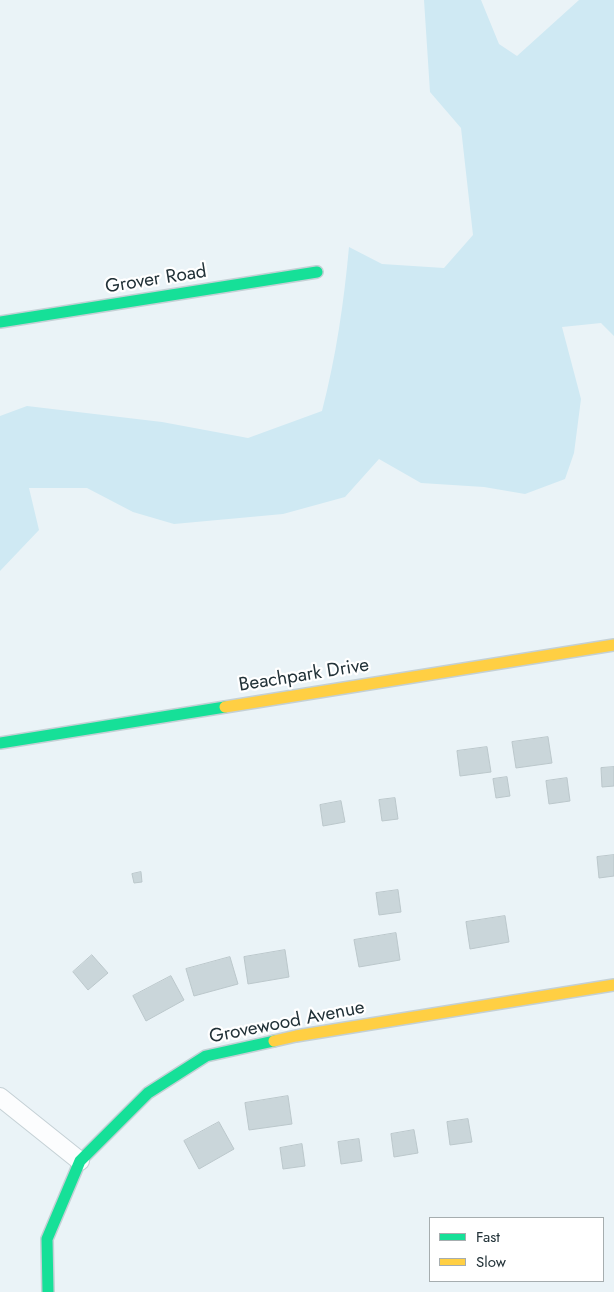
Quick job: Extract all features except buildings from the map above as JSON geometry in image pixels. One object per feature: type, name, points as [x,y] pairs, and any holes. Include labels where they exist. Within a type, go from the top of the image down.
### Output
[{"type":"street","name":"Grover Road","points":[[0,322],[317,272]]},
{"type":"street","name":"Beachpark Drive","points":[[0,742],[614,645]]},
{"type":"street","name":"Grovewood Avenue","points":[[48,1292],[47,1239],[80,1161],[148,1093],[206,1056],[296,1036],[614,985]]},
{"type":"street","points":[[0,1097],[80,1161]]},
{"type":"shaded area","points":[[424,0],[481,0],[499,44],[517,56],[579,0],[614,0],[614,336],[601,323],[562,327],[581,399],[574,453],[565,479],[525,494],[484,487],[421,483],[379,459],[345,497],[283,514],[174,524],[133,512],[87,488],[29,488],[39,530],[0,571],[0,416],[27,406],[162,422],[248,438],[322,411],[339,329],[349,247],[382,264],[444,268],[473,235],[461,128],[430,92]]},
{"type":"traffic: fast","points":[[0,322],[317,272]]},
{"type":"traffic: fast","points":[[0,743],[225,707]]},
{"type":"traffic: fast","points":[[48,1292],[47,1239],[80,1161],[148,1093],[206,1056],[274,1041]]},
{"type":"traffic: slow","points":[[225,707],[614,645]]},
{"type":"traffic: slow","points":[[274,1041],[614,985]]}]
